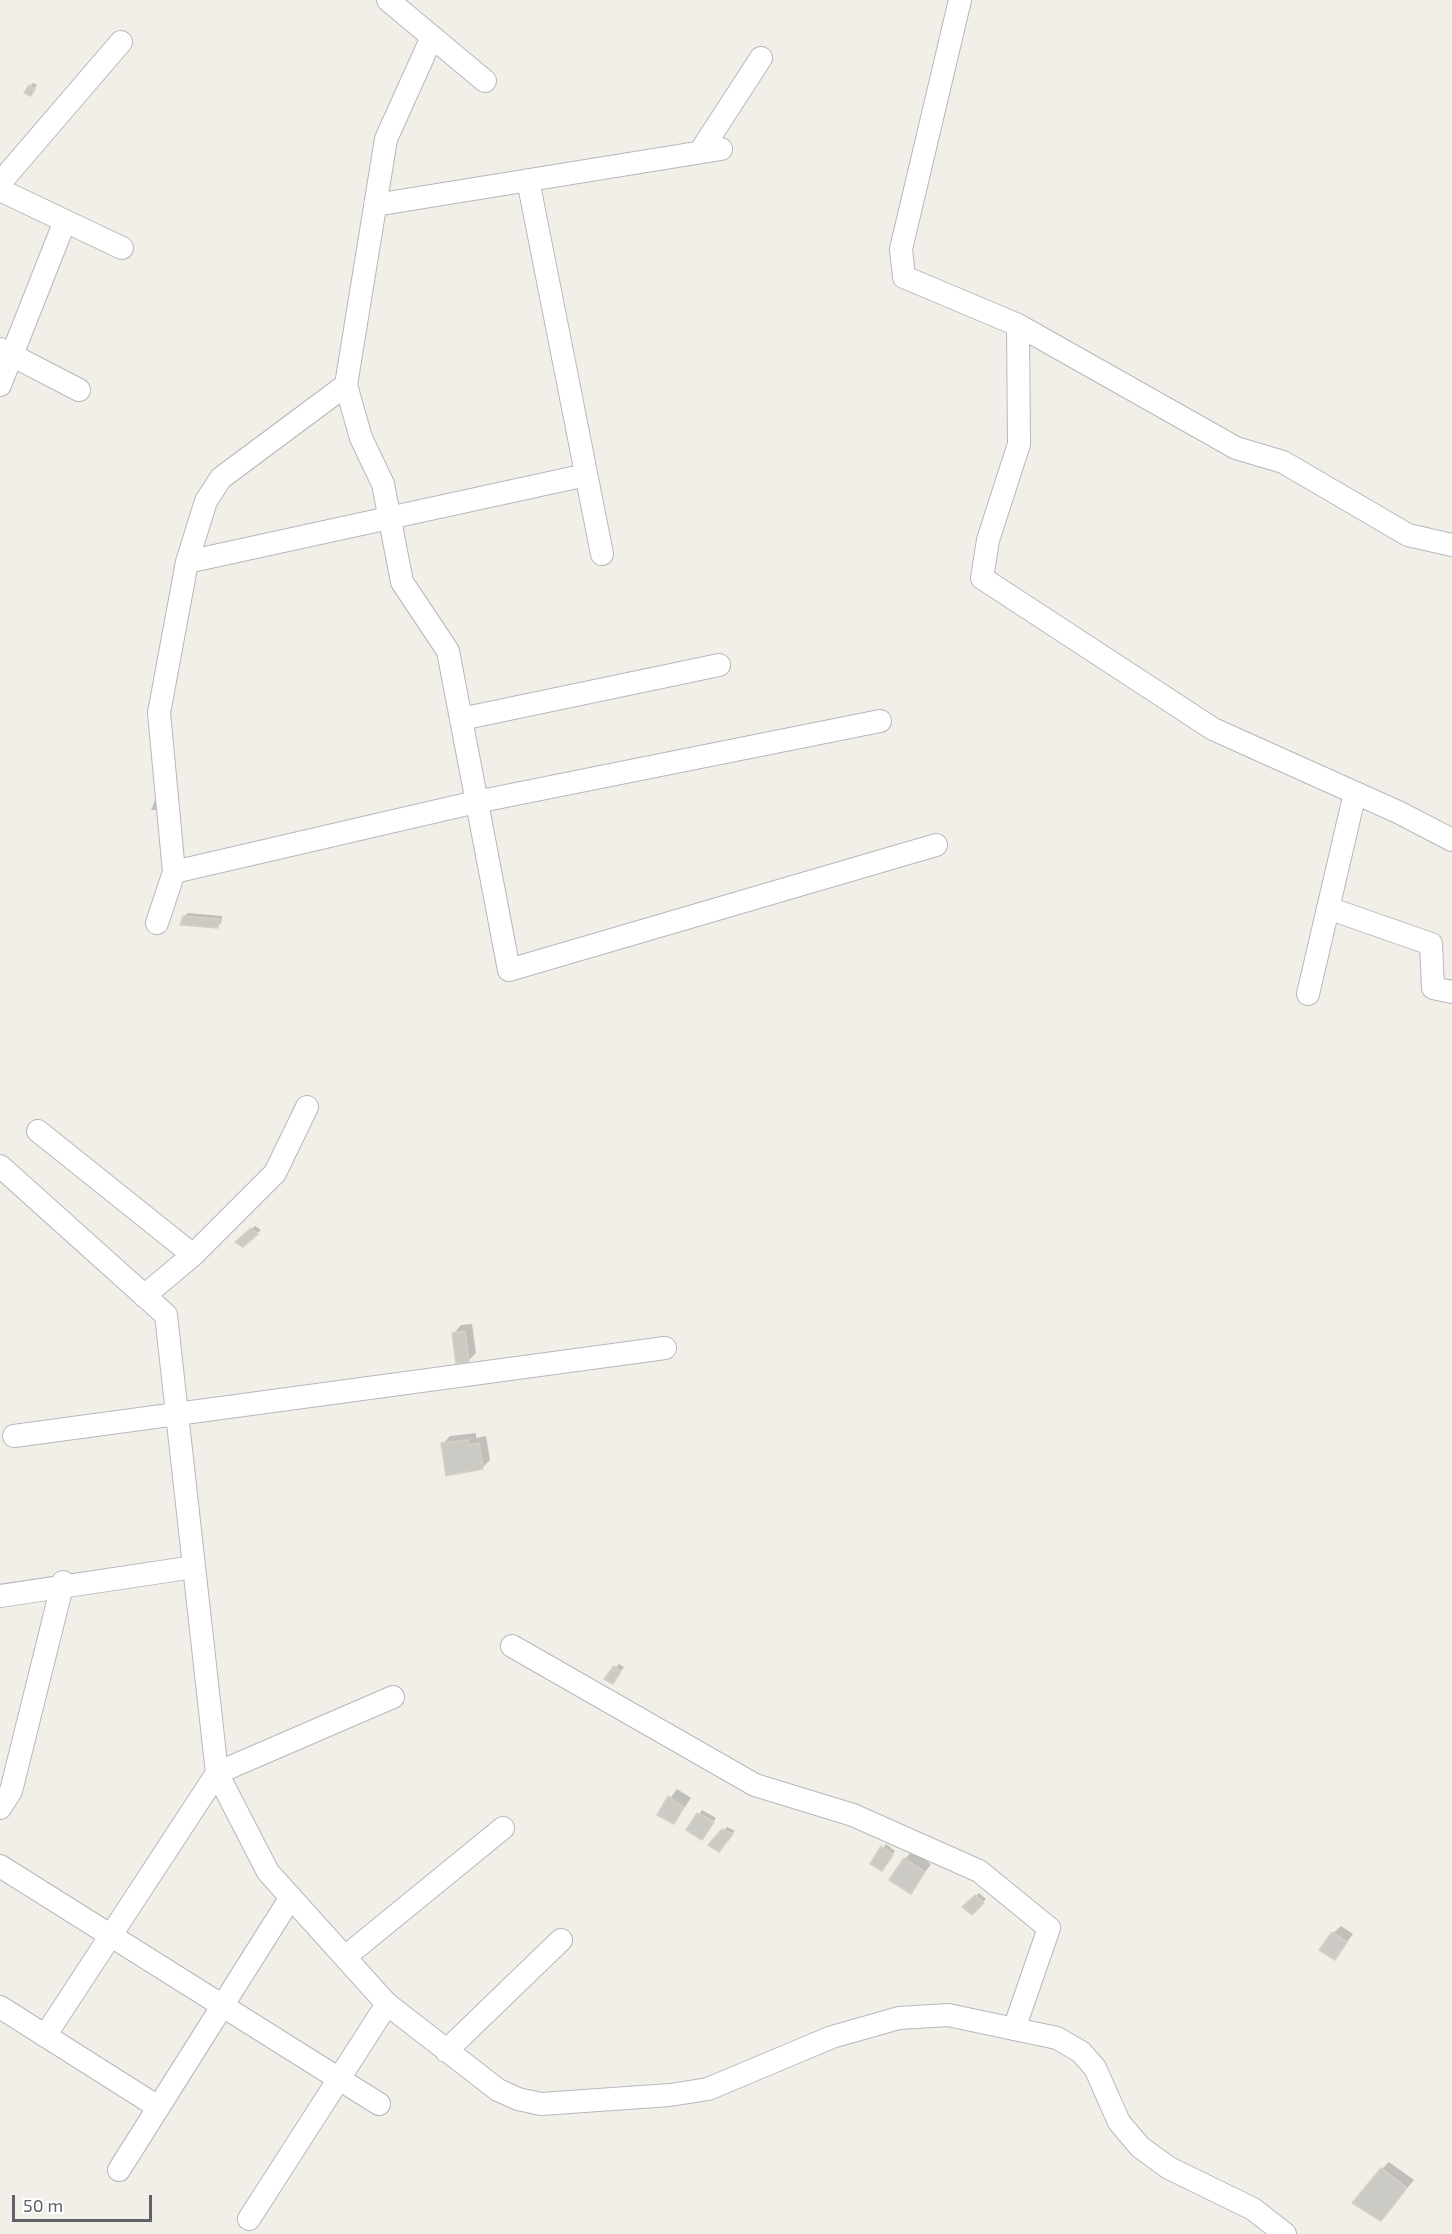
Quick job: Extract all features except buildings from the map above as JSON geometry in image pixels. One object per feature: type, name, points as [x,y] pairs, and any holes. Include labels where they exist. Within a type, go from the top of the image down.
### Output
[{"type":"street","points":[[388,0],[485,81]]},
{"type":"street","points":[[960,0],[901,249],[904,277],[1018,325],[1236,448],[1283,462],[1408,535],[1452,545]]},
{"type":"street","points":[[432,37],[386,139],[346,385],[361,438],[383,484],[402,582],[448,651],[509,970],[936,845]]},
{"type":"street","points":[[0,183],[121,42]]},
{"type":"street","points":[[375,205],[711,150],[761,58]]},
{"type":"street","points":[[528,180],[602,554]]},
{"type":"street","points":[[0,190],[122,248]]},
{"type":"street","points":[[0,385],[6,352],[65,220]]},
{"type":"street","points":[[1018,325],[1019,444],[988,540],[982,578],[1213,729],[1452,840]]},
{"type":"street","points":[[6,352],[79,390]]},
{"type":"street","points":[[157,923],[174,872],[159,713],[187,562],[207,501],[221,478],[346,385]]},
{"type":"street","points":[[187,562],[586,475]]},
{"type":"street","points":[[461,719],[719,665]]},
{"type":"street","points":[[174,872],[477,802],[880,721]]},
{"type":"street","points":[[1308,994],[1355,793]]},
{"type":"street","points":[[1328,908],[1431,944],[1433,988],[1452,992]]},
{"type":"street","points":[[144,1296],[193,1255],[275,1173],[307,1107]]},
{"type":"street","points":[[38,1131],[193,1255]]},
{"type":"street","points":[[4,1174],[166,1315],[216,1773],[268,1872],[387,2004],[498,2090],[518,2099],[541,2104],[670,2096],[708,2089],[832,2037],[899,2018],[948,2015],[1057,2038],[1082,2052],[1095,2068],[1119,2122],[1140,2147],[1168,2169],[1253,2209],[1285,2234]]},
{"type":"street","points":[[14,1436],[665,1348]]},
{"type":"street","points":[[0,1596],[62,1584],[194,1567]]},
{"type":"street","points":[[0,1808],[11,1791],[62,1584]]},
{"type":"street","points":[[512,1647],[755,1785],[853,1815],[979,1871],[1049,1928],[1014,2029]]},
{"type":"street","points":[[45,2036],[216,1773],[393,1697]]},
{"type":"street","points":[[345,1957],[503,1828]]},
{"type":"street","points":[[0,1866],[380,2104]]},
{"type":"street","points":[[119,2170],[291,1897]]},
{"type":"street","points":[[446,2051],[561,1940]]},
{"type":"street","points":[[249,2218],[387,2004]]},
{"type":"street","points":[[0,2007],[158,2108]]}]
